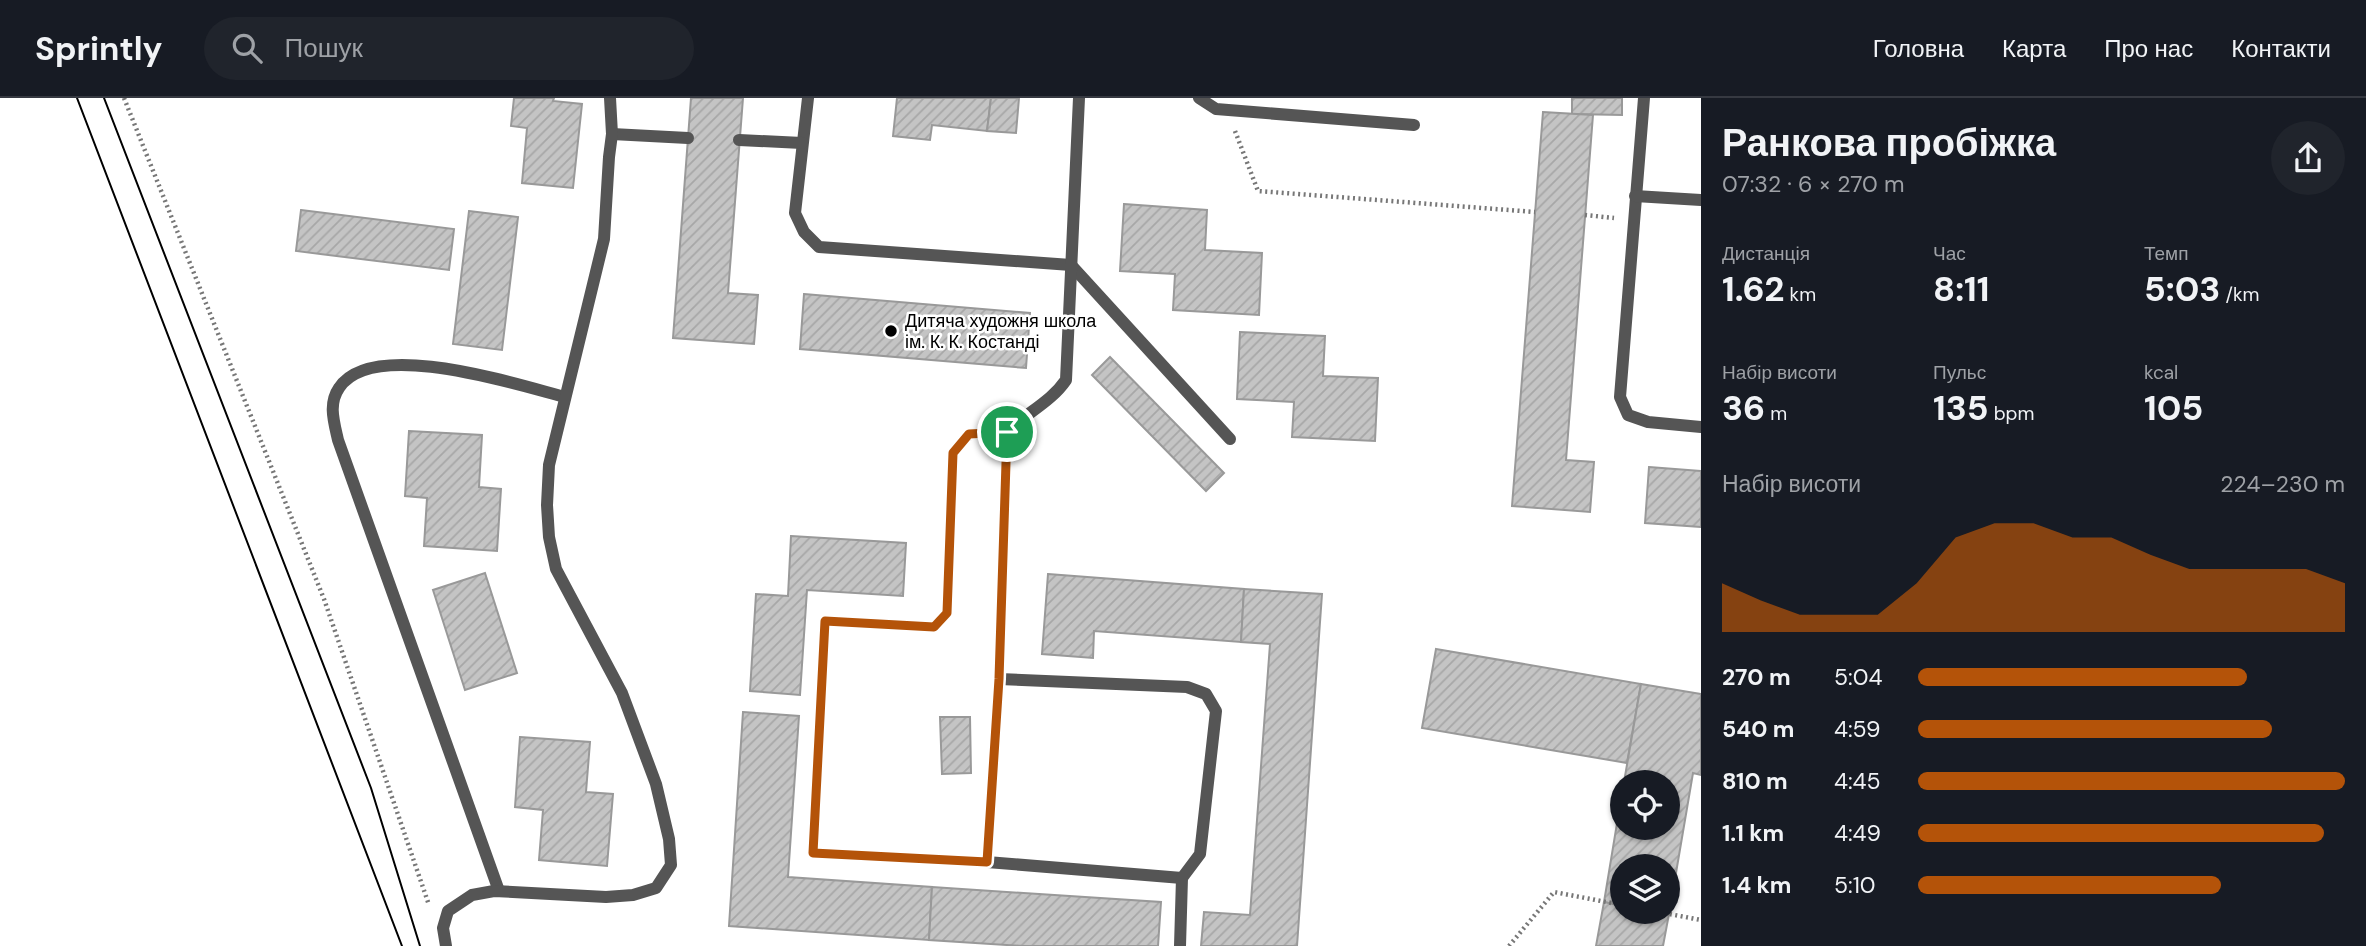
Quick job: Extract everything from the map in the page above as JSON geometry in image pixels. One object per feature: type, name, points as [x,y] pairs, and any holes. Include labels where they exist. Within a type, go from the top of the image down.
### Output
[{"type":"lane","points":[[446,946],[443,928],[448,911],[472,895],[499,891],[606,897],[633,895],[656,888],[671,865],[656,784],[627,706],[556,569],[549,537],[549,466],[604,239],[608,157],[612,134],[610,98]]},
{"type":"lane","points":[[807,98],[795,213],[804,232],[820,247],[1071,265],[1230,439]]},
{"type":"lane","points":[[1079,98],[1066,380],[1057,393],[1022,417],[1007,432],[969,434],[953,453],[947,613],[934,627],[825,621],[813,853],[987,862],[1182,877]]},
{"type":"lane","points":[[1199,98],[1216,109],[1414,125]]},
{"type":"lane","points":[[1644,98],[1620,397],[1628,415],[1648,422],[1701,426]]},
{"type":"lane","points":[[612,134],[688,138]]},
{"type":"lane","points":[[740,140],[802,143]]},
{"type":"lane","points":[[1635,196],[1701,200]]},
{"type":"lane","points":[[499,891],[338,440],[332,412],[339,388],[348,378],[360,371],[390,365],[426,366],[464,372],[565,397]]},
{"type":"lane","points":[[987,862],[999,679],[1007,432]]},
{"type":"lane","points":[[999,679],[1187,687],[1206,694],[1216,711],[1200,854],[1182,877],[1180,946]]},
{"type":"path","points":[[124,98],[324,599],[430,907]]},
{"type":"path","points":[[1227,110],[1258,191],[1535,212]]},
{"type":"path","points":[[1585,215],[1633,219]]},
{"type":"path","points":[[1509,946],[1554,892],[1610,903]]},
{"type":"path","points":[[1680,916],[1701,920]]},
{"type":"building","points":[[514,98],[554,98],[553,101],[582,104],[573,188],[522,183],[527,128],[511,126]]},
{"type":"building","points":[[691,98],[743,98],[728,293],[758,295],[754,344],[673,338]]},
{"type":"building","points":[[897,98],[991,98],[987,131],[932,125],[930,140],[893,136]]},
{"type":"building","points":[[991,98],[1019,98],[1016,133],[987,131]]},
{"type":"building","points":[[1572,98],[1622,98],[1622,115],[1572,114]]},
{"type":"building","points":[[1543,112],[1593,115],[1566,460],[1594,462],[1590,512],[1512,506]]},
{"type":"building","points":[[1124,204],[1207,210],[1205,250],[1262,253],[1259,315],[1173,310],[1175,274],[1120,271]]},
{"type":"building","points":[[301,210],[454,229],[449,270],[296,251]]},
{"type":"building","points":[[469,211],[518,217],[502,350],[453,344]]},
{"type":"building","points":[[804,294],[1030,313],[1026,368],[800,349]]},
{"type":"building","points":[[1240,332],[1325,336],[1323,376],[1378,378],[1375,441],[1292,437],[1294,402],[1237,399]]},
{"type":"building","points":[[1110,357],[1224,473],[1206,491],[1092,375]]},
{"type":"building","points":[[409,431],[482,435],[479,487],[501,489],[497,551],[424,546],[427,498],[405,496]]},
{"type":"building","points":[[1649,467],[1701,471],[1701,527],[1645,523]]},
{"type":"building","points":[[791,536],[906,543],[903,596],[807,590],[800,695],[750,691],[756,594],[788,596]]},
{"type":"building","points":[[485,573],[517,673],[465,690],[433,590]]},
{"type":"building","points":[[1048,574],[1244,589],[1241,642],[1094,631],[1093,658],[1042,654]]},
{"type":"building","points":[[1244,589],[1322,594],[1297,946],[1201,946],[1204,912],[1250,915],[1270,644],[1241,642]]},
{"type":"building","points":[[1436,649],[1641,684],[1627,763],[1422,728]]},
{"type":"building","points":[[1641,684],[1701,694],[1701,775],[1693,773],[1679,854],[1612,854],[1614,840],[1680,840],[1680,770],[1626,770]]},
{"type":"building","points":[[743,712],[799,716],[788,877],[932,887],[929,940],[729,926]]},
{"type":"building","points":[[940,717],[970,717],[971,773],[942,774]]},
{"type":"building","points":[[520,737],[590,742],[586,792],[613,794],[607,866],[539,860],[543,810],[515,807]]},
{"type":"building","points":[[1610,866],[1610,903],[1604,902]]},
{"type":"building","points":[[932,887],[1161,902],[1158,946],[1022,946],[929,940]]},
{"type":"building","points":[[1604,902],[1610,903],[1610,924],[1667,924],[1663,946],[1596,946]]},
{"type":"tram line","points":[[77,98],[402,946]]},
{"type":"tram line","points":[[104,98],[371,788],[420,946]]},
{"type":"place","name":"Дитяча художня школа ім. К. К. Костанді","points":[[891,331]]},
{"type":"route","points":[[1007,432],[999,679],[987,862],[813,853],[825,621],[934,627],[947,613],[953,453],[969,434],[1007,432]]}]
